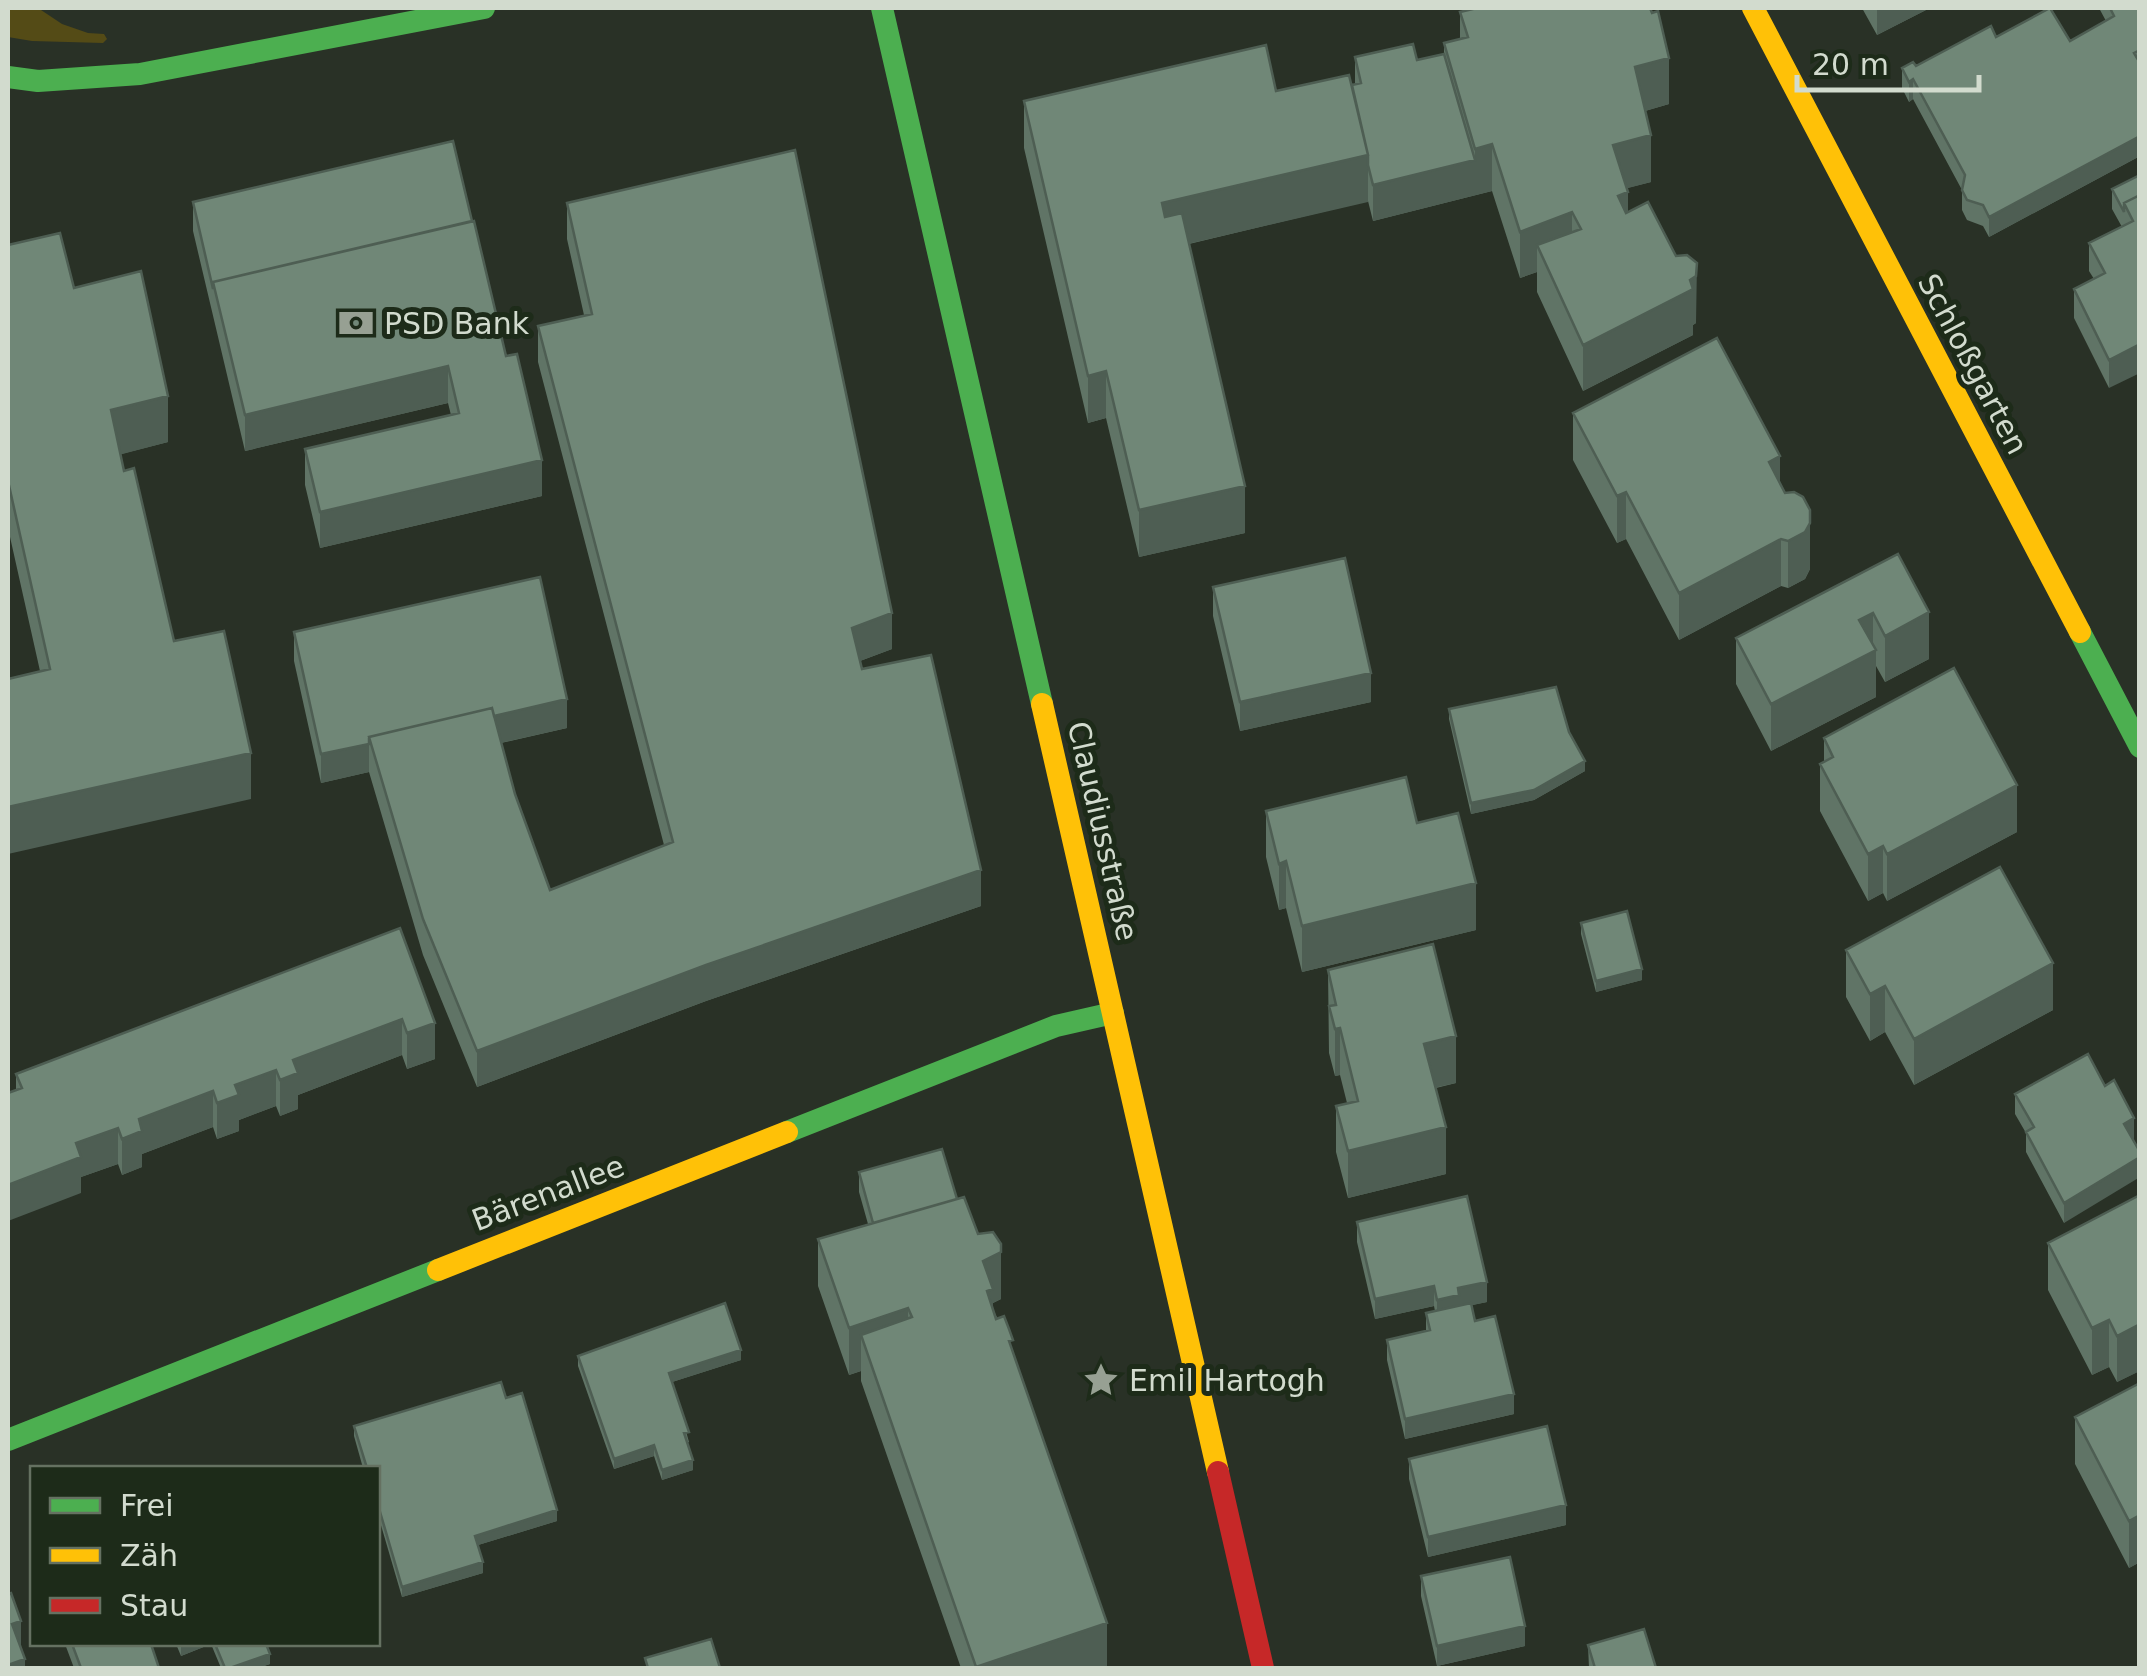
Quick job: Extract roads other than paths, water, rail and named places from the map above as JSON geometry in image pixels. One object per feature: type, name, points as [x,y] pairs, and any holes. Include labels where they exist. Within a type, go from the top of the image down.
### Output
[{"type":"street","points":[[8,77],[38,81],[140,74],[484,8]]},
{"type":"street","name":"Claudiusstraße","points":[[882,8],[1263,1668]]},
{"type":"street","name":"Schloßgarten","points":[[1753,8],[2140,747]]},
{"type":"street","name":"Bärenallee","points":[[8,1440],[1056,1026],[1113,1013]]},
{"type":"place","name":"PSD Bank","points":[[356,323]]},
{"type":"place","name":"Emil Hartogh","points":[[1101,1380]]}]
